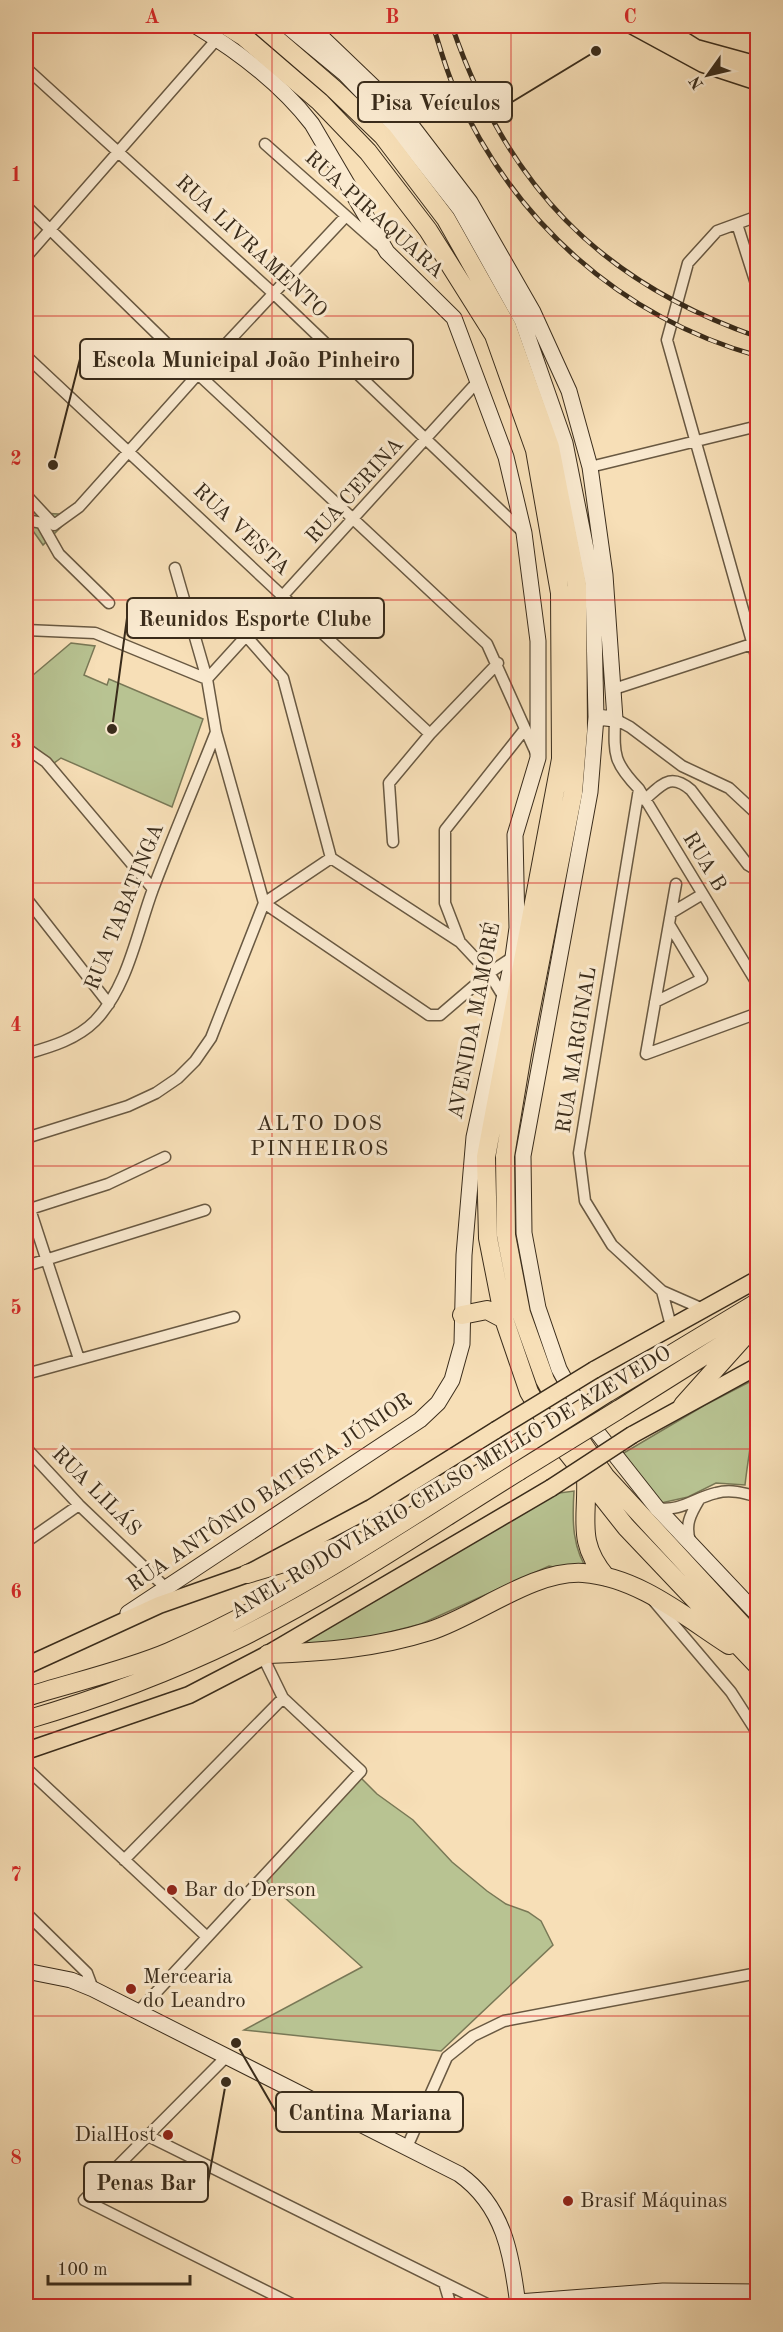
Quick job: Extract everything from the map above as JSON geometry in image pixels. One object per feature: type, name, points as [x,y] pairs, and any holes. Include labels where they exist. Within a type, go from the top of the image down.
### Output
[{"type":"highway","points":[[261,26],[333,88],[382,136],[446,219],[507,327],[550,447],[577,585],[578,731],[573,793],[522,1054],[505,1156],[507,1235],[521,1313],[546,1380],[571,1427],[605,1476],[758,1642]]},
{"type":"highway","points":[[222,32],[243,36],[320,102],[368,152],[428,230],[494,335],[536,450],[560,593],[561,759],[486,1157],[488,1238],[504,1319],[529,1392],[555,1437],[633,1534],[755,1663]]},
{"type":"highway","name":"ANEL RODOVIÁRIO CELSO MELLO DE AZEVEDO","points":[[26,1697],[167,1653],[297,1587],[607,1393],[758,1302]]},
{"type":"highway","points":[[462,1315],[487,1310],[504,1319]]},
{"type":"highway","points":[[683,1406],[758,1322]]},
{"type":"highway","name":"ANEL RODOVIÁRIO CELSO MELLO DE AZEVEDO","points":[[26,1720],[174,1668],[239,1638],[322,1592],[758,1322]]},
{"type":"highway","points":[[586,1477],[585,1540],[589,1553],[606,1577]]},
{"type":"highway","points":[[247,1574],[349,1544],[406,1520]]},
{"type":"highway","points":[[266,1655],[340,1651],[390,1642],[461,1620],[547,1578],[582,1573],[606,1577],[647,1593],[755,1663]]},
{"type":"main road","points":[[633,26],[703,64],[758,82]]},
{"type":"main road","points":[[661,26],[696,48],[758,65]]},
{"type":"main road","name":"ANEL RODOVIÁRIO CELSO MELLO DE AZEVEDO","points":[[26,1666],[159,1605],[247,1574],[371,1508],[594,1370],[758,1279]]},
{"type":"main road","points":[[26,1751],[189,1695],[266,1655],[551,1488],[632,1435],[758,1366]]},
{"type":"street","points":[[196,26],[222,32],[301,110],[312,124],[387,252]]},
{"type":"street","points":[[287,26],[345,74],[394,125],[460,209],[522,320],[565,442],[592,584],[596,717],[590,792],[523,1156],[524,1233],[538,1308],[559,1369],[586,1418],[657,1508],[758,1615]]},
{"type":"street","points":[[310,26],[405,117],[470,202],[532,312],[569,391],[590,467],[605,575],[615,719]]},
{"type":"street","points":[[26,257],[222,32]]},
{"type":"street","name":"RUA LIVRAMENTO","points":[[26,68],[274,294],[524,533]]},
{"type":"street","name":"RUA PIRAQUARA","points":[[265,144],[387,252],[454,318]]},
{"type":"street","points":[[26,206],[198,374],[487,644],[498,663],[538,758]]},
{"type":"street","points":[[26,520],[54,525],[79,507],[198,374],[346,216]]},
{"type":"street","points":[[758,216],[717,231],[688,263],[667,340],[694,442],[755,643],[758,663]]},
{"type":"street","points":[[736,224],[758,290]]},
{"type":"street","name":"AVENIDA MAMORÉ","points":[[454,318],[506,457],[524,533],[538,641],[538,758],[515,835],[517,928],[513,957],[474,1137],[462,1315]]},
{"type":"street","name":"RUA VESTA","points":[[26,356],[430,734]]},
{"type":"street","name":"RUA CERINA","points":[[207,679],[285,597],[479,380]]},
{"type":"street","points":[[590,467],[758,426]]},
{"type":"street","points":[[26,495],[54,525]]},
{"type":"street","points":[[42,524],[59,554],[109,603]]},
{"type":"street","points":[[175,568],[207,679],[216,732],[264,903],[429,1015],[440,1015],[489,973],[513,957]]},
{"type":"street","points":[[26,630],[95,633],[207,679]]},
{"type":"street","points":[[247,637],[283,678],[331,858],[460,942],[489,973],[503,996]]},
{"type":"street","points":[[614,688],[755,643]]},
{"type":"street","points":[[393,842],[389,783],[430,734],[498,663]]},
{"type":"street","points":[[596,717],[615,719],[630,727],[682,766],[729,788],[758,815]]},
{"type":"street","name":"RUA B","points":[[615,719],[615,747],[620,769],[639,789],[701,895],[758,985]]},
{"type":"street","points":[[460,942],[445,903],[445,830],[525,729]]},
{"type":"street","name":"RUA TABATINGA","points":[[26,1054],[74,1037],[93,1023],[109,1004],[120,982],[153,889],[216,732]]},
{"type":"street","points":[[26,748],[46,762],[153,889]]},
{"type":"street","points":[[644,800],[663,784],[672,780],[681,782],[691,790],[748,865],[758,871]]},
{"type":"street","name":"RUA MARGINAL","points":[[639,789],[580,1162],[585,1201],[612,1245],[662,1291],[703,1309]]},
{"type":"street","points":[[26,1138],[128,1106],[156,1093],[178,1078],[195,1061],[211,1038],[264,903],[331,858]]},
{"type":"street","points":[[676,884],[646,1054],[758,1013]]},
{"type":"street","points":[[670,918],[701,895]]},
{"type":"street","points":[[26,898],[109,1004]]},
{"type":"street","points":[[655,1002],[702,979],[670,918]]},
{"type":"street","points":[[30,1209],[108,1184],[165,1157]]},
{"type":"street","points":[[26,1197],[79,1359]]},
{"type":"street","points":[[26,1266],[206,1210]]},
{"type":"street","points":[[662,1291],[671,1326]]},
{"type":"street","name":"RUA ANTÔNIO BATISTA JÚNIOR","points":[[107,1628],[420,1420],[438,1403],[452,1380],[462,1344],[462,1315]]},
{"type":"street","points":[[26,1374],[234,1317]]},
{"type":"street","name":"RUA LILÁS","points":[[26,1448],[79,1504],[166,1588]]},
{"type":"street","points":[[657,1508],[671,1510],[716,1493],[739,1491],[758,1497]]},
{"type":"street","points":[[690,1542],[686,1529],[699,1500]]},
{"type":"street","points":[[26,1542],[79,1504]]},
{"type":"street","points":[[647,1593],[731,1692],[758,1734]]},
{"type":"street","points":[[137,2013],[361,1771],[284,1698],[266,1655]]},
{"type":"street","points":[[124,1860],[284,1698]]},
{"type":"street","points":[[26,1768],[206,1936]]},
{"type":"street","points":[[26,1913],[87,1973],[93,1989]]},
{"type":"street","points":[[26,1971],[71,1980],[93,1989],[459,2174],[476,2187],[489,2202],[504,2231],[518,2305],[663,2291],[758,2292]]},
{"type":"street","points":[[407,2147],[447,2057],[473,2036],[504,2021],[758,1973]]},
{"type":"street","points":[[225,2057],[84,2200],[296,2307]]},
{"type":"street","points":[[148,2136],[491,2307]]},
{"type":"street","points":[[445,2286],[451,2307]]},
{"type":"green space","points":[[26,512],[73,515],[43,545],[26,521]]},
{"type":"green space","points":[[71,643],[95,646],[84,675],[107,685],[109,679],[203,719],[172,807],[61,758],[54,763],[26,740],[26,681]]},
{"type":"green space","points":[[757,1378],[745,1485],[716,1483],[688,1497],[661,1503],[622,1454],[705,1405]]},
{"type":"green space","points":[[574,1491],[573,1513],[576,1545],[590,1574],[549,1566],[421,1624],[339,1645],[283,1652],[537,1496]]},
{"type":"green space","points":[[361,1778],[377,1794],[413,1820],[452,1862],[487,1891],[506,1904],[528,1912],[541,1921],[553,1945],[441,2051],[244,2030],[362,1967],[265,1880]]},
{"type":"railway","points":[[433,26],[455,90],[479,137],[507,181],[540,221],[576,258],[617,289],[661,316],[708,339],[758,356]]},
{"type":"railway","points":[[452,26],[474,82],[500,134],[531,179],[566,220],[606,256],[651,287],[701,314],[758,337]]},
{"type":"place","name":"Pisa Veículos","points":[[596,51]]},
{"type":"place","name":"Escola Municipal João Pinheiro","points":[[53,465]]},
{"type":"place","name":"Reunidos Esporte Clube","points":[[112,729]]},
{"type":"place","name":"Bar do Derson","points":[[172,1890]]},
{"type":"place","name":"Mercearia do Leandro","points":[[131,1989]]},
{"type":"place","name":"Cantina Mariana","points":[[236,2043]]},
{"type":"place","name":"Penas Bar","points":[[226,2082]]},
{"type":"place","name":"DialHost","points":[[168,2135]]},
{"type":"place","name":"Brasif Máquinas","points":[[568,2201]]},
{"type":"district","name":"ALTO DOS PINHEIROS","points":[[320,1136]]}]
